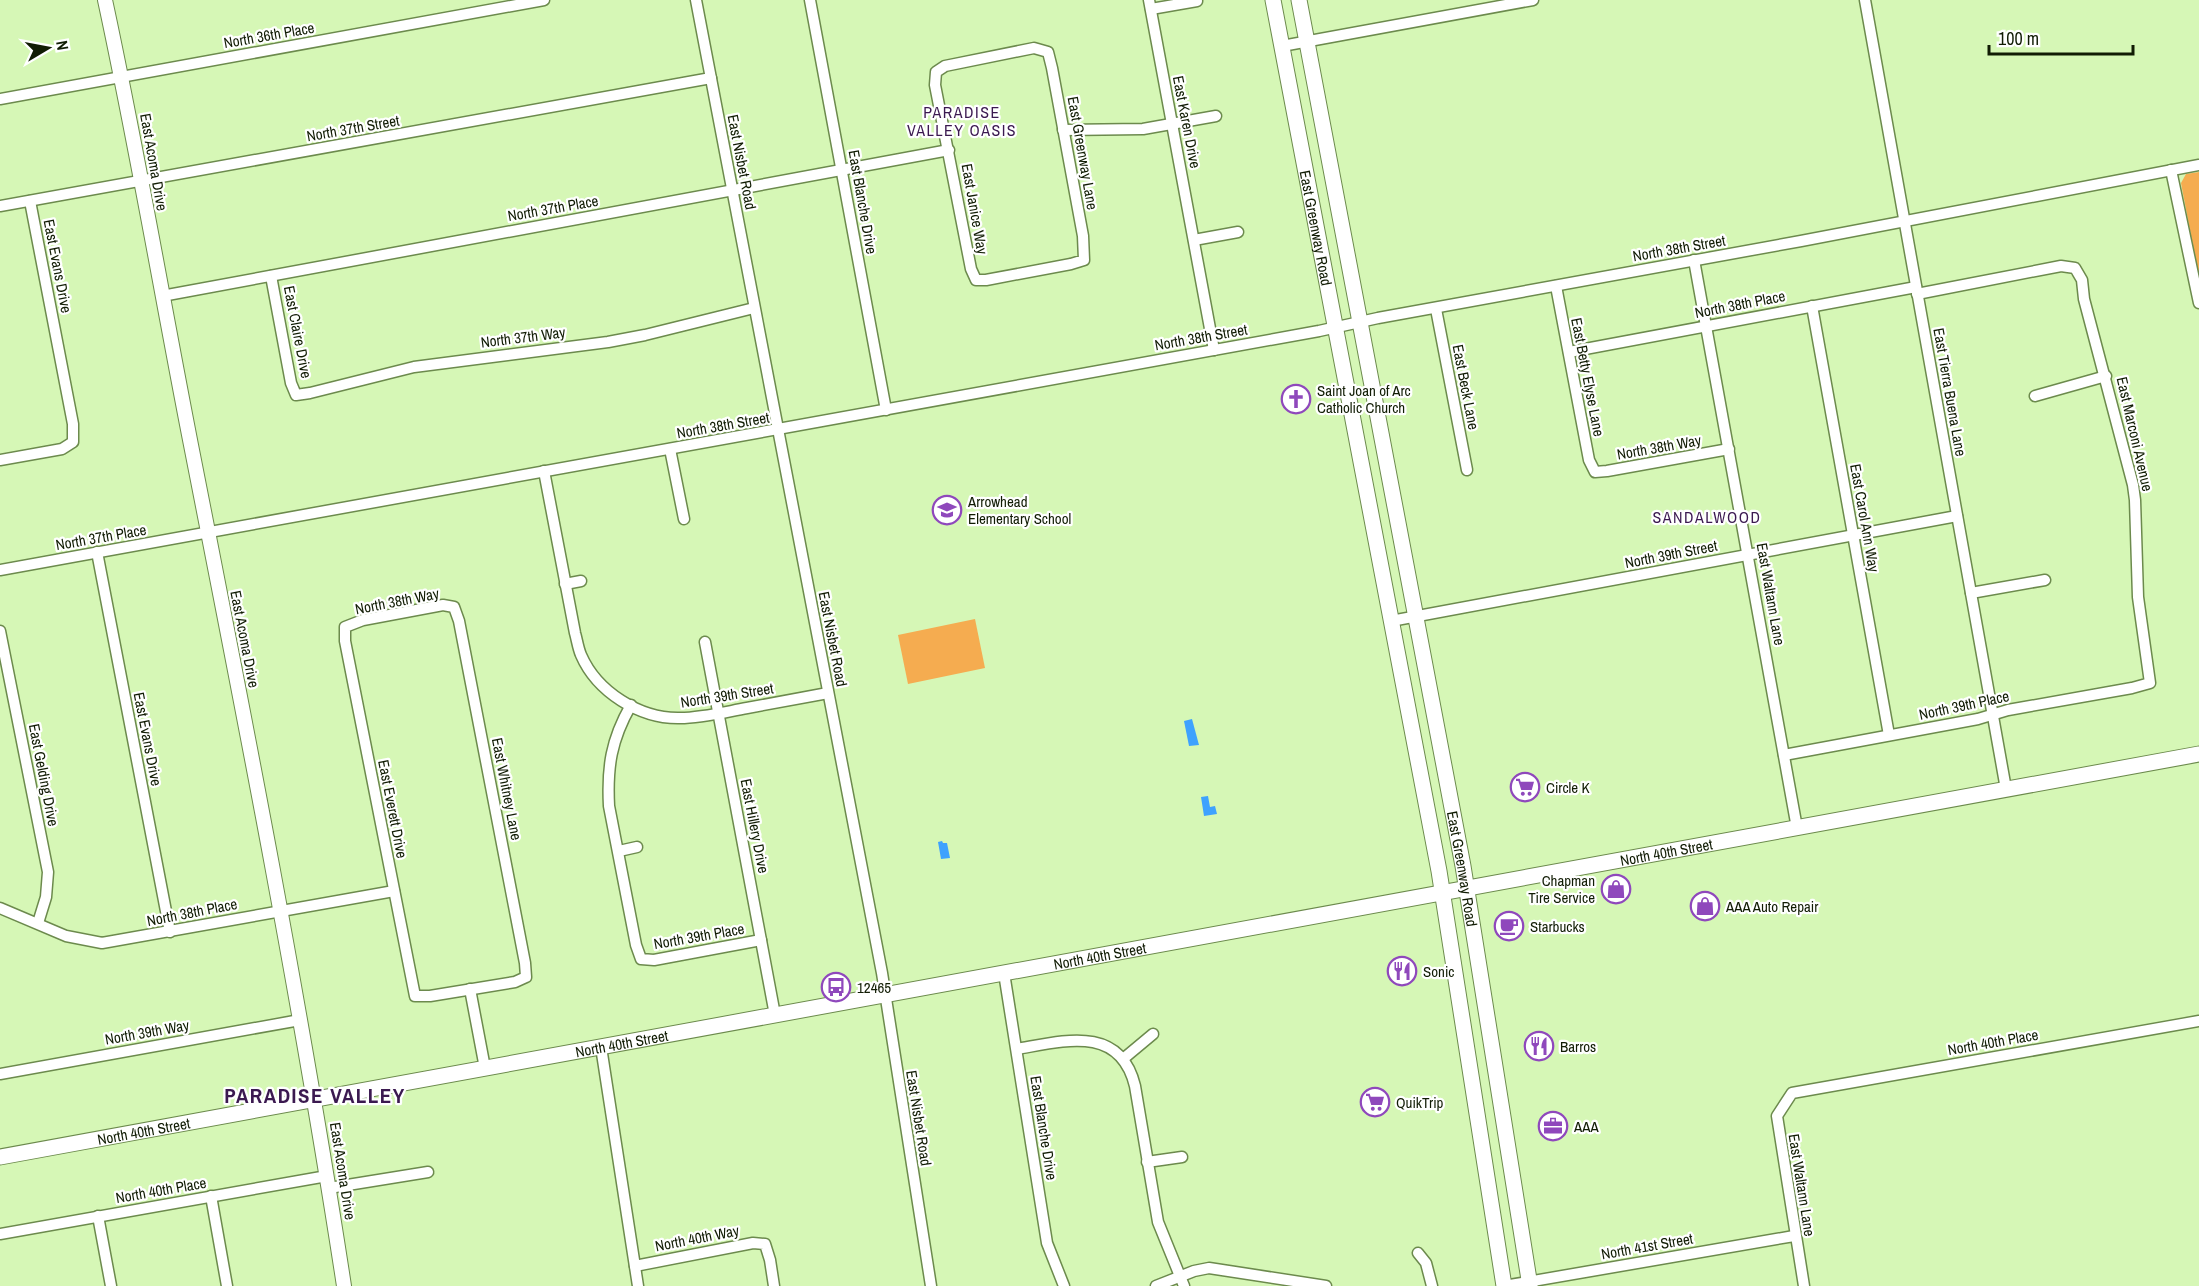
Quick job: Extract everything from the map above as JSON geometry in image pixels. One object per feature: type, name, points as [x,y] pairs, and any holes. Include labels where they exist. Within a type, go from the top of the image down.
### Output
[{"type":"main road","name":"East Greenway Road","points":[[1273,0],[1443,892],[1504,1286]]},
{"type":"main road","name":"East Greenway Road","points":[[1299,0],[1467,887],[1529,1284]]},
{"type":"main road","points":[[1359,455],[1385,451]]},
{"type":"main road","name":"North 40th Street","points":[[0,1156],[2199,754]]},
{"type":"street","name":"East Acoma Drive","points":[[105,0],[122,77],[315,1099],[344,1286]]},
{"type":"street","name":"North 36th Place","points":[[0,99],[544,0]]},
{"type":"street","name":"East Nisbet Road","points":[[696,0],[885,994],[931,1286]]},
{"type":"street","name":"East Blanche Drive","points":[[810,0],[886,410]]},
{"type":"street","points":[[1282,46],[1533,0]]},
{"type":"street","name":"East Tierra Buena Lane","points":[[1865,0],[2006,789]]},
{"type":"street","name":"East Karen Drive","points":[[1197,1],[1150,5],[1214,350]]},
{"type":"street","name":"East Janice Way","points":[[976,280],[971,269],[935,85],[936,72],[945,66],[1034,48],[1048,52]]},
{"type":"street","name":"East Greenway Lane","points":[[976,280],[986,280],[1084,260],[1083,236],[1048,52]]},
{"type":"street","name":"North 37th Street","points":[[0,206],[711,78]]},
{"type":"street","points":[[1064,130],[1143,129],[1216,116]]},
{"type":"street","name":"North 37th Place","points":[[162,296],[949,150]]},
{"type":"street","name":"North 38th Street","points":[[208,534],[1335,328],[2199,165]]},
{"type":"street","points":[[2171,170],[2199,303]]},
{"type":"street","name":"East Evans Drive","points":[[0,460],[62,449],[73,442],[73,424],[30,201]]},
{"type":"street","points":[[1194,240],[1238,232]]},
{"type":"street","name":"East Waltann Lane","points":[[1694,260],[1797,828]]},
{"type":"street","name":"North 38th Place","points":[[1569,352],[1812,306],[2061,266],[2075,267]]},
{"type":"street","name":"East Marconi Avenue","points":[[2075,267],[2082,280],[2084,298],[2129,465],[2135,500],[2138,597],[2150,682]]},
{"type":"street","name":"East Claire Drive","points":[[271,276],[291,382],[296,395]]},
{"type":"street","name":"East Betty Elyse Lane","points":[[1556,286],[1589,460],[1595,472]]},
{"type":"street","name":"East Carol Ann Way","points":[[1812,306],[1889,735]]},
{"type":"street","name":"North 37th Way","points":[[296,395],[414,367],[617,340],[754,308]]},
{"type":"street","name":"East Beck Lane","points":[[1436,309],[1467,470]]},
{"type":"street","points":[[2035,396],[2106,376]]},
{"type":"street","points":[[670,449],[684,519]]},
{"type":"street","name":"North 38th Way","points":[[1595,472],[1729,449]]},
{"type":"street","name":"North 39th Street","points":[[544,471],[581,655],[590,670],[615,697],[642,712],[680,718],[718,714],[828,693]]},
{"type":"street","name":"North 39th Street","points":[[1391,621],[1957,516]]},
{"type":"street","name":"North 37th Place","points":[[0,570],[208,534]]},
{"type":"street","name":"East Evans Drive","points":[[97,552],[170,932]]},
{"type":"street","points":[[1971,593],[2045,580]]},
{"type":"street","points":[[565,584],[581,581]]},
{"type":"street","name":"North 38th Way","points":[[345,627],[363,620],[408,611],[443,605],[454,607]]},
{"type":"street","name":"East Whitney Lane","points":[[454,607],[459,621],[526,976],[515,982],[470,989]]},
{"type":"street","name":"East Everett Drive","points":[[345,627],[347,653],[415,996],[430,996],[470,989]]},
{"type":"street","name":"East Gelding Drive","points":[[0,631],[4,677],[48,872],[46,897],[38,923]]},
{"type":"street","name":"East Hillery Drive","points":[[705,642],[776,1015]]},
{"type":"street","name":"North 39th Place","points":[[1784,754],[1993,715],[2150,682]]},
{"type":"street","points":[[631,705],[611,750],[608,769],[609,806],[619,851],[637,847]]},
{"type":"street","name":"North 39th Place","points":[[619,851],[636,945],[641,959],[654,960],[761,940]]},
{"type":"street","name":"North 38th Place","points":[[0,908],[66,936],[102,943],[394,891]]},
{"type":"street","name":"East Blanche Drive","points":[[1004,973],[1047,1243],[1064,1286]]},
{"type":"street","points":[[470,989],[485,1068]]},
{"type":"street","name":"North 39th Way","points":[[0,1074],[300,1020]]},
{"type":"street","name":"North 40th Place","points":[[1792,1093],[2199,1021]]},
{"type":"street","points":[[1123,1059],[1153,1034]]},
{"type":"street","points":[[1017,1048],[1081,1039],[1105,1045],[1123,1059],[1132,1073],[1135,1086],[1158,1222],[1182,1281]]},
{"type":"street","points":[[601,1047],[638,1286]]},
{"type":"street","name":"East Waltann Lane","points":[[1792,1093],[1777,1116],[1794,1236],[1804,1286]]},
{"type":"street","points":[[1147,1162],[1182,1157]]},
{"type":"street","name":"North 40th Place","points":[[0,1234],[211,1196],[428,1172]]},
{"type":"street","points":[[211,1196],[227,1286]]},
{"type":"street","points":[[98,1216],[111,1286]]},
{"type":"street","name":"North 41st Street","points":[[1504,1286],[1529,1284],[1794,1236]]},
{"type":"street","name":"North 40th Way","points":[[635,1266],[753,1243],[765,1244],[774,1286]]},
{"type":"street","points":[[1418,1253],[1426,1263],[1432,1286]]},
{"type":"street","points":[[1156,1286],[1182,1281],[1209,1268],[1326,1286]]},
{"type":"shaded area","points":[[2199,172],[2199,278],[2181,183],[2186,174]]},
{"type":"shaded area","points":[[975,619],[985,668],[908,684],[898,635]]},
{"type":"water","points":[[1192,719],[1199,745],[1189,746],[1184,721]]},
{"type":"water","points":[[1208,796],[1210,807],[1215,806],[1217,814],[1204,816],[1201,797]]},
{"type":"water","points":[[938,842],[947,843],[950,858],[941,859]]},
{"type":"place","name":"Saint Joan of Arc Catholic Church","points":[[1296,399]]},
{"type":"place","name":"Arrowhead Elementary School","points":[[947,510]]},
{"type":"place","name":"Circle K","points":[[1525,787]]},
{"type":"place","name":"Chapman Tire Service","points":[[1616,889]]},
{"type":"place","name":"AAA Auto Repair","points":[[1705,906]]},
{"type":"place","name":"Starbucks","points":[[1509,926]]},
{"type":"place","name":"Sonic","points":[[1402,971]]},
{"type":"place","name":"12465","points":[[836,987]]},
{"type":"place","name":"Barros","points":[[1539,1046]]},
{"type":"place","name":"QuikTrip","points":[[1375,1102]]},
{"type":"place","name":"AAA","points":[[1553,1126]]},
{"type":"district","name":"PARADISE VALLEY OASIS","points":[[962,121]]},
{"type":"district","name":"SANDALWOOD","points":[[1707,517]]},
{"type":"district","name":"PARADISE VALLEY","points":[[315,1095]]}]
